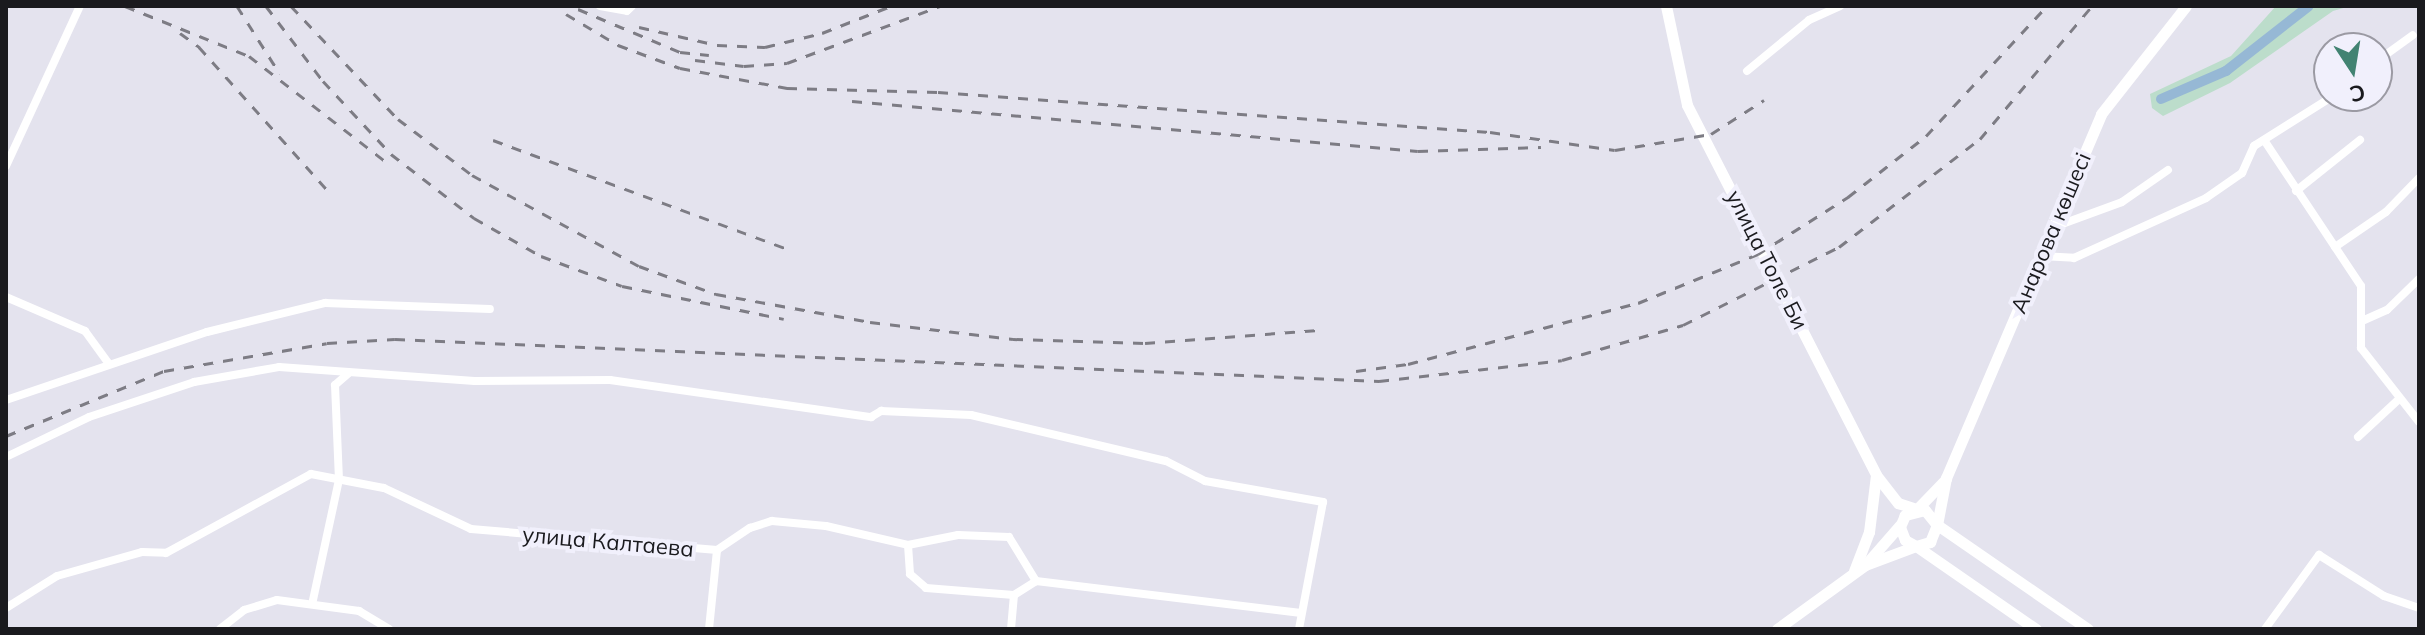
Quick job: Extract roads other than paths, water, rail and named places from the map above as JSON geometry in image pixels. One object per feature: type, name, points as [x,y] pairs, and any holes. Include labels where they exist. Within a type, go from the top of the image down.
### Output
[{"type":"main road","name":"улица Толе Би","points":[[1666,6],[1687,105],[1873,470],[1898,503]]},
{"type":"main road","name":"Анарова көшесі","points":[[1946,478],[2101,114],[2186,6]]},
{"type":"main road","points":[[1852,575],[1869,532],[1873,470]]},
{"type":"main road","points":[[1777,629],[1865,565],[1946,478]]},
{"type":"main road","points":[[1865,565],[1930,542],[1937,525],[1946,478]]},
{"type":"main road","points":[[2036,629],[1905,540],[1900,527],[1898,503],[1931,515],[1937,525],[2088,629]]},
{"type":"street","points":[[6,166],[80,6]]},
{"type":"street","points":[[600,6],[632,6]]},
{"type":"street","points":[[1747,71],[1809,20],[1840,6]]},
{"type":"street","points":[[2393,49],[2413,35]]},
{"type":"street","points":[[2041,256],[2074,258],[2206,198],[2242,173],[2244,159],[2264,140],[2313,109]]},
{"type":"street","points":[[2264,140],[2361,286],[2361,348],[2397,401],[2419,422]]},
{"type":"street","points":[[2296,191],[2360,140]]},
{"type":"street","points":[[2054,227],[2122,202],[2168,170]]},
{"type":"street","points":[[2335,247],[2386,212],[2419,178]]},
{"type":"street","points":[[2362,321],[2387,310],[2419,279]]},
{"type":"street","points":[[6,297],[85,331],[109,364]]},
{"type":"street","points":[[6,400],[109,364],[325,303],[490,309]]},
{"type":"street","points":[[6,457],[89,417],[194,382],[279,367],[475,381],[610,380],[871,417],[881,411],[971,415],[1166,461],[1205,481],[1298,492],[1323,502],[1299,629]]},
{"type":"street","points":[[313,600],[339,480],[335,385],[350,372]]},
{"type":"street","points":[[2358,437],[2397,401]]},
{"type":"street","name":"улица Калтаева","points":[[6,608],[57,576],[142,552],[166,553],[311,474],[384,488],[471,529],[717,550],[750,528],[772,521],[908,545]]},
{"type":"street","points":[[1036,581],[1009,537],[958,535],[908,545],[914,583],[1014,595],[1036,581],[1301,613]]},
{"type":"street","points":[[709,629],[717,550]]},
{"type":"street","points":[[2265,629],[2319,555],[2384,596],[2419,608]]},
{"type":"street","points":[[1011,629],[1014,595]]},
{"type":"street","points":[[220,629],[266,603],[313,600],[359,611],[389,629]]},
{"type":"waterway","points":[[2161,99],[2226,71],[2309,6]]},
{"type":"railway","points":[[125,6],[249,56],[385,161]]},
{"type":"railway","points":[[237,6],[280,74]]},
{"type":"railway","points":[[266,6],[323,81],[391,154],[474,218],[541,256],[622,286],[784,319]]},
{"type":"railway","points":[[291,6],[398,119],[472,175],[639,266],[716,294],[870,322],[1013,339],[1145,343],[1319,330]]},
{"type":"railway","points":[[639,27],[717,45],[765,47],[822,33],[891,6]]},
{"type":"railway","points":[[695,60],[744,66],[787,63],[940,6]]},
{"type":"railway","points":[[1356,371],[1408,364],[1638,303],[1758,254],[1848,197],[1926,136],[2047,6]]},
{"type":"railway","points":[[6,436],[164,371],[327,343],[395,339],[1379,381],[1562,360],[1683,325],[1839,247],[1980,139],[2092,6]]},
{"type":"railway","points":[[578,9],[680,52],[709,55]]},
{"type":"railway","points":[[566,14],[618,45],[680,68],[787,88],[938,92],[1490,132],[1615,150],[1711,134],[1764,100]]},
{"type":"railway","points":[[180,33],[199,47],[329,192]]},
{"type":"railway","points":[[852,101],[1418,151],[1541,147]]},
{"type":"railway","points":[[493,140],[791,250]]}]
